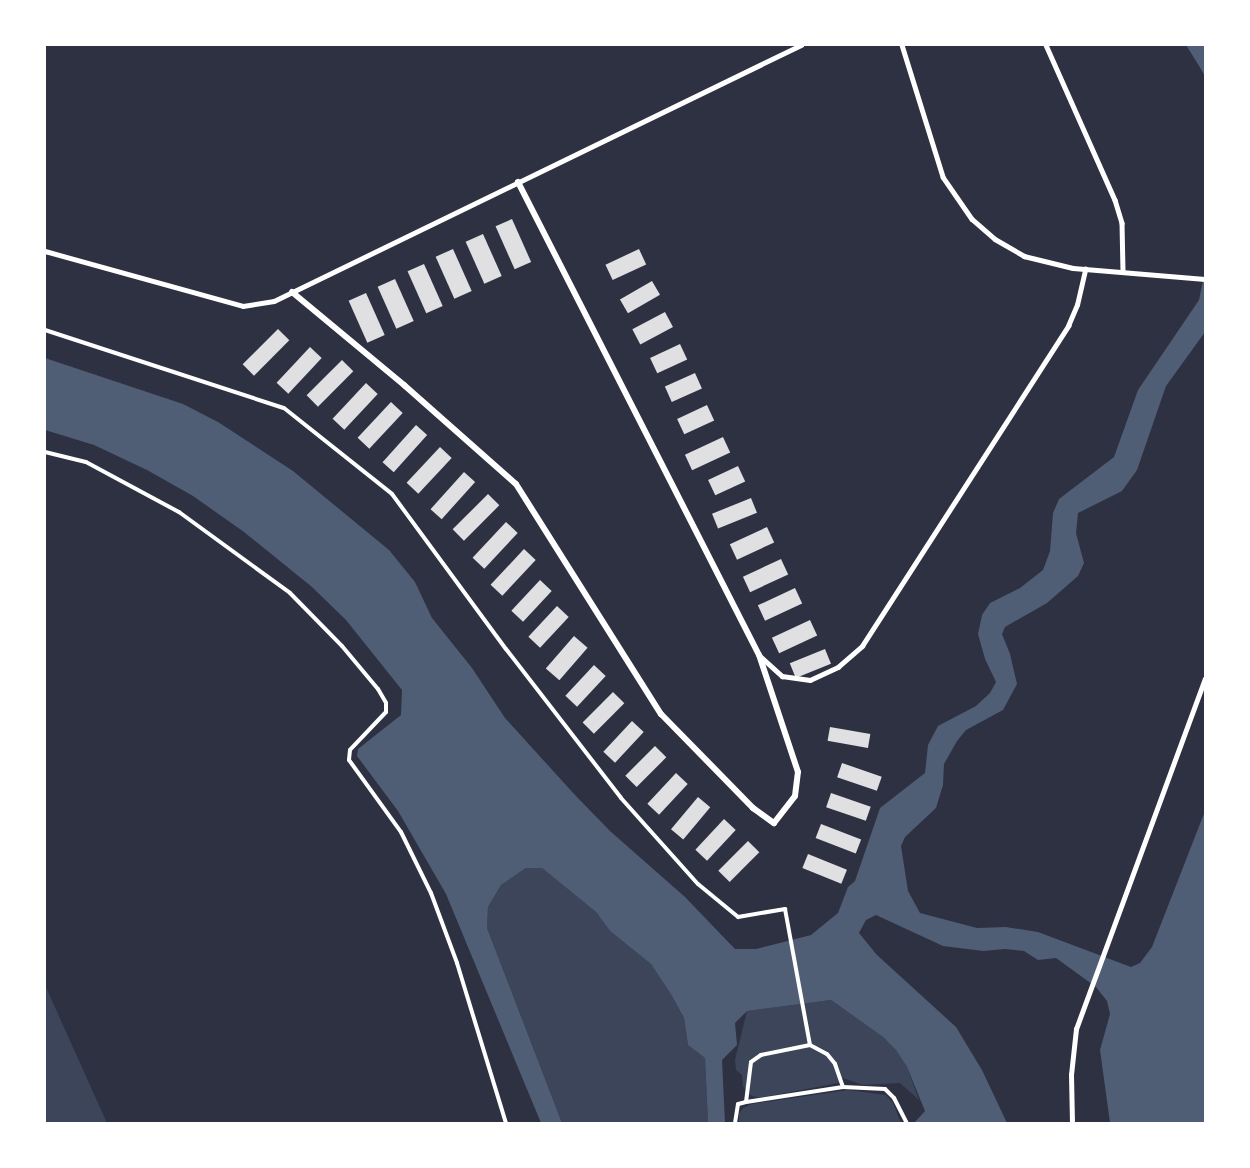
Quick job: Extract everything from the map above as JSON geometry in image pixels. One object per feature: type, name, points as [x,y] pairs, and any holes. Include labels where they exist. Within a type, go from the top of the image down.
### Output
[{"type":"street","points":[[292,292],[404,385],[516,484],[661,714],[753,808],[774,823],[795,796],[798,772],[759,655],[518,182]]},
{"type":"lane","points":[[45,251],[243,306],[274,301],[801,45]]},
{"type":"lane","points":[[902,45],[943,177],[972,219],[994,239],[1024,256],[1085,269],[1205,279]]},
{"type":"lane","points":[[1046,45],[1115,200],[1122,224],[1123,272]]},
{"type":"lane","points":[[759,655],[782,676],[810,680],[838,667],[862,646],[1068,326],[1077,305],[1085,269]]},
{"type":"lane","points":[[1072,1123],[1071,1075],[1076,1029],[1205,679]]},
{"type":"path","points":[[45,330],[284,408],[392,494],[506,649],[621,798],[698,884],[738,917],[785,909],[810,1045]]},
{"type":"path","points":[[45,452],[86,462],[179,512],[290,593],[342,646],[378,690],[386,703],[386,712],[351,750],[349,760],[401,832],[431,893],[457,963],[506,1123]]},
{"type":"path","points":[[746,1101],[751,1062],[761,1055],[810,1045],[826,1054],[835,1064],[843,1087]]},
{"type":"path","points":[[735,1123],[738,1104],[746,1101],[843,1087],[885,1089],[894,1098],[907,1123]]},
{"type":"shaded area","points":[[1186,45],[1205,45],[1205,76],[1196,61]]},
{"type":"shaded area","points":[[1205,271],[1205,332],[1166,386],[1137,470],[1122,491],[1078,513],[1076,533],[1084,563],[1078,576],[1047,603],[1005,627],[1002,634],[1010,654],[1017,684],[1003,710],[966,730],[957,741],[944,764],[943,785],[936,808],[905,837],[901,846],[908,891],[920,913],[977,928],[1006,927],[1038,932],[1131,967],[1140,963],[1152,947],[1205,811],[1205,1123],[1110,1123],[1100,1050],[1110,1014],[1107,1001],[1096,987],[1056,958],[1038,960],[1024,951],[1005,949],[983,951],[943,946],[876,915],[866,920],[859,933],[877,955],[956,1027],[982,1070],[1007,1123],[914,1123],[925,1111],[907,1067],[896,1050],[883,1037],[831,1000],[747,1011],[735,1023],[737,1045],[722,1060],[725,1123],[708,1123],[705,1058],[688,1045],[684,1018],[651,964],[610,931],[596,912],[542,868],[526,868],[501,885],[488,907],[487,928],[562,1123],[541,1123],[446,894],[398,811],[357,756],[358,749],[401,715],[402,690],[346,620],[312,587],[244,532],[193,496],[147,470],[94,445],[45,430],[45,358],[183,404],[218,422],[293,471],[389,550],[415,582],[432,618],[472,668],[505,718],[575,795],[610,831],[685,897],[735,949],[756,949],[811,935],[838,913],[848,887],[855,881],[880,808],[925,773],[928,745],[938,726],[976,706],[990,693],[996,682],[985,659],[978,634],[982,615],[990,603],[1020,588],[1043,570],[1050,551],[1053,513],[1059,499],[1114,457],[1138,390],[1199,300]]},
{"type":"shaded area","points":[[526,868],[542,868],[596,912],[610,931],[651,964],[684,1018],[688,1045],[705,1058],[708,1123],[562,1123],[487,928],[488,907],[501,885]]},
{"type":"shaded area","points":[[45,985],[107,1123],[45,1123]]},
{"type":"shaded area","points":[[831,1000],[883,1037],[896,1050],[907,1067],[919,1100],[900,1083],[863,1085],[843,1078],[838,1083],[760,1098],[750,1095],[743,1086],[742,1075],[736,1070],[735,1060],[747,1011]]},
{"type":"shaded area","points":[[848,1090],[886,1095],[893,1103],[901,1123],[739,1123],[739,1114],[743,1108],[752,1104]]},
{"type":"building","points":[[512,219],[531,262],[515,269],[496,226]]},
{"type":"building","points":[[483,234],[502,276],[484,284],[466,242]]},
{"type":"building","points":[[453,249],[472,291],[454,299],[436,257]]},
{"type":"building","points":[[639,249],[646,264],[613,280],[605,265]]},
{"type":"building","points":[[424,264],[443,306],[426,313],[408,271]]},
{"type":"building","points":[[395,279],[414,321],[396,329],[378,287]]},
{"type":"building","points":[[652,281],[660,295],[628,313],[620,300]]},
{"type":"building","points":[[366,293],[385,335],[367,343],[349,301]]},
{"type":"building","points":[[665,312],[673,327],[640,344],[632,329]]},
{"type":"building","points":[[278,329],[289,340],[254,376],[243,364]]},
{"type":"building","points":[[680,344],[687,359],[657,373],[650,358]]},
{"type":"building","points":[[310,347],[322,358],[288,394],[277,383]]},
{"type":"building","points":[[342,360],[353,371],[318,407],[307,395]]},
{"type":"building","points":[[695,373],[702,389],[672,402],[665,386]]},
{"type":"building","points":[[366,383],[378,394],[344,430],[333,419]]},
{"type":"building","points":[[391,402],[403,413],[369,449],[358,438]]},
{"type":"building","points":[[707,405],[714,420],[684,434],[677,419]]},
{"type":"building","points":[[416,425],[427,435],[394,472],[383,462]]},
{"type":"building","points":[[723,437],[730,452],[692,470],[685,455]]},
{"type":"building","points":[[440,447],[452,458],[418,494],[407,483]]},
{"type":"building","points":[[738,466],[745,481],[715,495],[708,480]]},
{"type":"building","points":[[464,472],[475,482],[442,519],[431,509]]},
{"type":"building","points":[[488,494],[499,505],[464,541],[453,529]]},
{"type":"building","points":[[751,498],[757,513],[718,529],[712,514]]},
{"type":"building","points":[[506,522],[518,533],[484,569],[473,558]]},
{"type":"building","points":[[767,527],[774,542],[737,560],[730,544]]},
{"type":"building","points":[[524,549],[536,560],[502,596],[491,585]]},
{"type":"building","points":[[781,559],[788,574],[750,592],[743,577]]},
{"type":"building","points":[[540,580],[552,591],[523,622],[511,611]]},
{"type":"building","points":[[795,588],[802,603],[765,621],[758,605]]},
{"type":"building","points":[[557,606],[569,617],[540,648],[528,637]]},
{"type":"building","points":[[810,620],[817,635],[779,653],[772,638]]},
{"type":"building","points":[[574,636],[588,648],[559,680],[546,668]]},
{"type":"building","points":[[825,649],[831,664],[796,678],[790,663]]},
{"type":"building","points":[[594,665],[606,676],[577,707],[565,696]]},
{"type":"building","points":[[613,692],[624,703],[594,734],[583,722]]},
{"type":"building","points":[[632,721],[644,732],[615,763],[603,752]]},
{"type":"building","points":[[830,727],[870,734],[868,748],[828,741]]},
{"type":"building","points":[[655,746],[666,757],[637,787],[625,776]]},
{"type":"building","points":[[842,763],[882,777],[877,791],[837,777]]},
{"type":"building","points":[[676,773],[688,784],[659,815],[647,804]]},
{"type":"building","points":[[831,793],[871,807],[866,821],[826,807]]},
{"type":"building","points":[[698,797],[710,807],[683,839],[671,829]]},
{"type":"building","points":[[724,819],[736,830],[707,861],[695,850]]},
{"type":"building","points":[[821,824],[861,839],[856,853],[816,838]]},
{"type":"building","points":[[748,841],[759,852],[730,882],[718,871]]},
{"type":"building","points":[[808,854],[847,870],[841,884],[802,868]]}]
